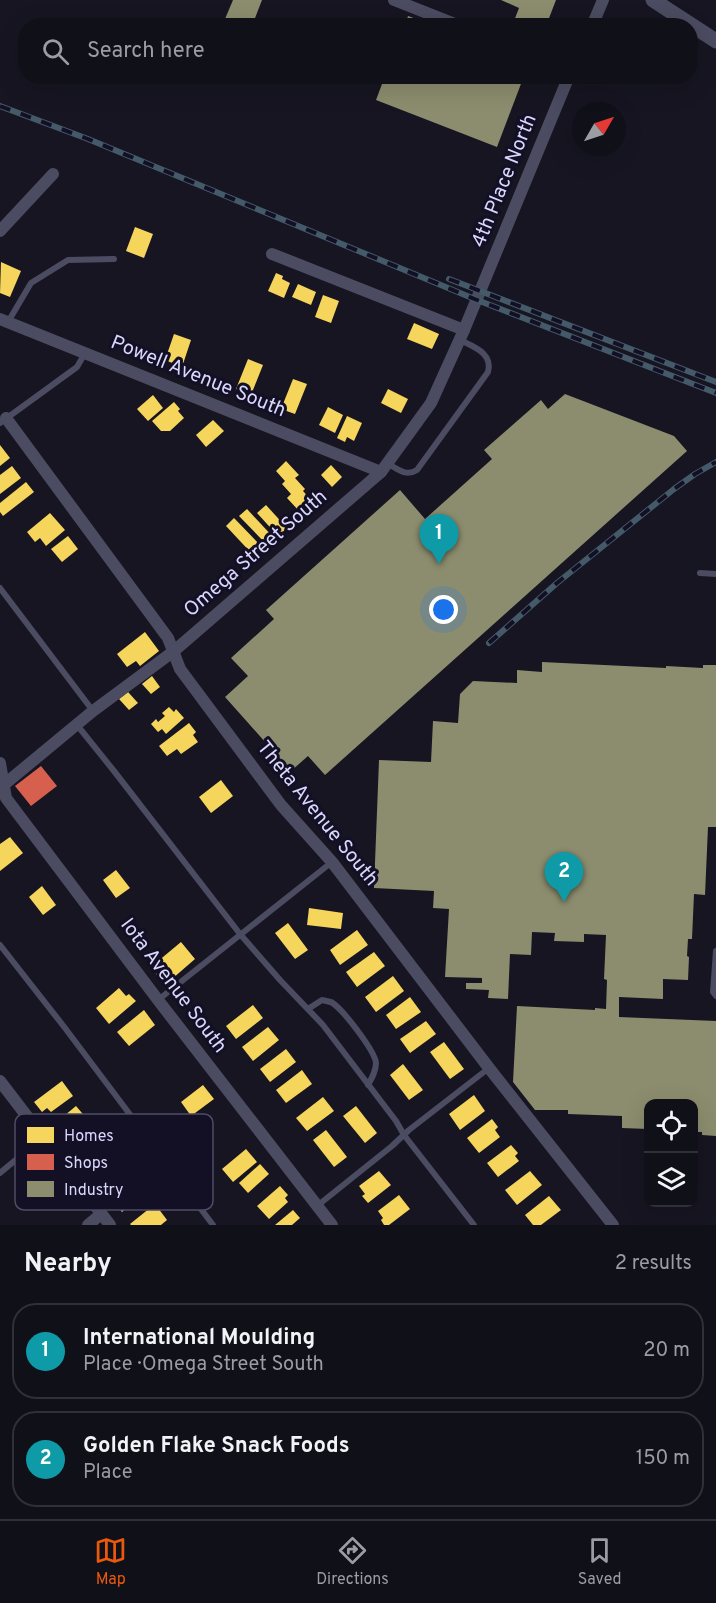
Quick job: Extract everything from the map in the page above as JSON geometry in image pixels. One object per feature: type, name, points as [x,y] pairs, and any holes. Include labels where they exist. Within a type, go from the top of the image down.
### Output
[{"type":"street","points":[[394,0],[415,4],[444,18]]},
{"type":"street","points":[[595,18],[603,0]]},
{"type":"street","points":[[653,0],[681,18]]},
{"type":"street","points":[[698,29],[716,41]]},
{"type":"street","name":"4th Place North","points":[[477,300],[566,84]]},
{"type":"street","points":[[0,231],[52,174]]},
{"type":"street","points":[[272,254],[462,335]]},
{"type":"street","name":"Omega Street South","points":[[2,787],[93,711],[174,651],[384,468],[431,403],[477,300]]},
{"type":"street","name":"Powell Avenue South","points":[[4,321],[384,468]]},
{"type":"street","name":"Theta Avenue South","points":[[3,420],[168,638],[180,669],[281,805],[332,862],[489,1068],[613,1225]]},
{"type":"street","name":"Iota Avenue South","points":[[0,763],[2,787],[6,798],[332,1225]]},
{"type":"street","points":[[0,1081],[25,1114]]},
{"type":"street","points":[[98,1210],[110,1225]]},
{"type":"street","points":[[88,1225],[101,1214]]},
{"type":"lane","points":[[4,321],[30,283],[68,260],[114,259]]},
{"type":"lane","points":[[384,468],[406,473],[417,470],[488,372],[489,359],[462,335]]},
{"type":"lane","points":[[3,420],[77,367],[86,353]]},
{"type":"lane","points":[[700,573],[716,574]]},
{"type":"lane","points":[[0,588],[93,711]]},
{"type":"lane","points":[[77,725],[240,934],[308,1009],[474,1225]]},
{"type":"lane","points":[[158,1000],[332,862]]},
{"type":"lane","points":[[0,945],[130,1114]]},
{"type":"lane","points":[[716,951],[713,992],[716,996]]},
{"type":"lane","points":[[308,1009],[322,1000],[330,1002],[341,1011],[376,1060],[375,1070],[368,1085]]},
{"type":"lane","points":[[317,1206],[489,1068]]},
{"type":"lane","points":[[0,1173],[15,1161]]},
{"type":"lane","points":[[202,1210],[213,1225]]},
{"type":"building: Homes","points":[[135,227],[153,234],[144,258],[126,251]]},
{"type":"building: Homes","points":[[1,262],[21,271],[10,297],[0,293]]},
{"type":"building: Homes","points":[[276,273],[290,283],[284,298],[268,291]]},
{"type":"building: Homes","points":[[298,284],[316,292],[311,305],[292,297]]},
{"type":"building: Homes","points":[[323,295],[339,301],[331,323],[315,317]]},
{"type":"building: Homes","points":[[414,323],[439,334],[432,349],[407,339]]},
{"type":"building: Homes","points":[[174,334],[191,340],[182,367],[165,360]]},
{"type":"building: Homes","points":[[248,359],[263,365],[251,395],[236,389]]},
{"type":"building: Homes","points":[[293,379],[307,384],[295,414],[281,409]]},
{"type":"building: Homes","points":[[388,389],[408,399],[401,413],[381,403]]},
{"type":"building: Homes","points":[[153,395],[163,408],[148,421],[137,409]]},
{"type":"building: Homes","points":[[174,402],[184,418],[170,431],[161,431],[152,421]]},
{"type":"building: Homes","points":[[328,407],[343,415],[335,433],[319,425]]},
{"type":"building: Homes","points":[[347,416],[362,423],[354,441],[347,437],[345,442],[337,438]]},
{"type":"building: Homes","points":[[213,420],[224,431],[206,447],[196,435]]},
{"type":"building: Homes","points":[[0,445],[10,458],[0,466]]},
{"type":"building: Homes","points":[[286,461],[299,475],[295,478],[312,501],[300,512],[287,498],[291,494],[282,484],[285,481],[276,471]]},
{"type":"building: Homes","points":[[331,465],[342,477],[332,487],[321,475]]},
{"type":"building: Homes","points":[[12,466],[21,478],[0,494],[0,475]]},
{"type":"building: Homes","points":[[26,482],[34,492],[3,516],[0,512],[0,503]]},
{"type":"building: Homes","points":[[266,505],[287,528],[278,536],[257,513]]},
{"type":"building: Homes","points":[[247,509],[274,538],[267,545],[239,516]]},
{"type":"building: Homes","points":[[50,513],[65,530],[46,546],[40,538],[35,542],[27,532]]},
{"type":"building: Homes","points":[[234,518],[263,548],[254,556],[226,526]]},
{"type":"building: Homes","points":[[68,536],[78,549],[62,562],[51,549]]},
{"type":"building: Homes","points":[[145,632],[159,651],[140,666],[136,661],[127,667],[117,654]]},
{"type":"building: Homes","points":[[152,676],[160,687],[151,694],[142,684]]},
{"type":"building: Homes","points":[[128,692],[138,703],[129,710],[119,699]]},
{"type":"building: Homes","points":[[169,707],[174,712],[176,709],[184,718],[166,734],[162,729],[158,732],[151,724],[156,719],[158,722],[165,716],[162,713]]},
{"type":"building: Homes","points":[[189,723],[196,732],[193,735],[198,742],[181,754],[177,749],[167,756],[159,746]]},
{"type":"building: Homes","points":[[221,780],[233,796],[211,813],[199,797]]},
{"type":"building: Homes","points":[[10,837],[23,853],[0,871],[0,844]]},
{"type":"building: Homes","points":[[116,870],[130,888],[116,898],[103,880]]},
{"type":"building: Homes","points":[[42,886],[56,905],[43,915],[29,897]]},
{"type":"building: Homes","points":[[309,908],[343,913],[341,929],[307,925]]},
{"type":"building: Homes","points":[[288,923],[308,950],[295,959],[275,933]]},
{"type":"building: Homes","points":[[357,930],[368,945],[340,965],[330,950]]},
{"type":"building: Homes","points":[[181,942],[195,959],[165,985],[156,974],[163,968],[157,962]]},
{"type":"building: Homes","points":[[374,952],[385,966],[357,987],[346,972]]},
{"type":"building: Homes","points":[[393,976],[404,991],[376,1012],[365,997]]},
{"type":"building: Homes","points":[[119,988],[126,996],[129,994],[136,1001],[109,1024],[96,1008]]},
{"type":"building: Homes","points":[[410,997],[421,1012],[396,1029],[386,1015]]},
{"type":"building: Homes","points":[[253,1005],[263,1018],[236,1039],[226,1026]]},
{"type":"building: Homes","points":[[144,1010],[155,1025],[129,1046],[117,1032]]},
{"type":"building: Homes","points":[[426,1021],[436,1034],[410,1053],[400,1039]]},
{"type":"building: Homes","points":[[268,1027],[279,1040],[253,1061],[242,1047]]},
{"type":"building: Homes","points":[[444,1042],[464,1069],[450,1079],[430,1052]]},
{"type":"building: Homes","points":[[286,1049],[296,1062],[270,1082],[260,1069]]},
{"type":"building: Homes","points":[[403,1064],[423,1090],[409,1100],[390,1075]]},
{"type":"building: Homes","points":[[302,1070],[312,1084],[286,1103],[276,1090]]},
{"type":"building: Homes","points":[[62,1081],[73,1096],[51,1112],[47,1108],[42,1112],[34,1102]]},
{"type":"building: Homes","points":[[203,1085],[214,1099],[194,1114],[190,1114],[181,1102]]},
{"type":"building: Homes","points":[[474,1095],[485,1111],[460,1130],[449,1114]]},
{"type":"building: Homes","points":[[323,1097],[334,1111],[307,1131],[296,1118]]},
{"type":"building: Homes","points":[[76,1106],[83,1114],[66,1114]]},
{"type":"building: Homes","points":[[356,1106],[377,1133],[365,1143],[343,1116]]},
{"type":"building: Homes","points":[[492,1119],[498,1127],[495,1130],[500,1137],[479,1153],[467,1138]]},
{"type":"building: Homes","points":[[326,1130],[347,1157],[334,1167],[313,1140]]},
{"type":"building: Homes","points":[[511,1145],[518,1153],[515,1156],[519,1161],[498,1177],[487,1163]]},
{"type":"building: Homes","points":[[246,1149],[257,1162],[233,1182],[222,1169]]},
{"type":"building: Homes","points":[[260,1164],[269,1174],[248,1193],[239,1183]]},
{"type":"building: Homes","points":[[379,1171],[391,1185],[368,1203],[362,1196],[365,1194],[359,1186]]},
{"type":"building: Homes","points":[[530,1171],[542,1185],[517,1205],[505,1190]]},
{"type":"building: Homes","points":[[280,1186],[288,1195],[285,1198],[288,1202],[269,1219],[257,1206]]},
{"type":"building: Homes","points":[[399,1195],[410,1209],[389,1225],[384,1225],[381,1220],[383,1218],[378,1211]]},
{"type":"building: Homes","points":[[549,1196],[561,1210],[541,1225],[533,1225],[525,1215]]},
{"type":"building: Homes","points":[[148,1210],[160,1210],[167,1220],[161,1225],[130,1224]]},
{"type":"building: Homes","points":[[293,1210],[300,1218],[292,1225],[275,1225]]},
{"type":"building: Shops","points":[[41,766],[57,786],[31,806],[15,786]]},
{"type":"building: Industry","points":[[233,0],[262,0],[255,18],[225,18]]},
{"type":"building: Industry","points":[[501,0],[556,0],[549,18],[515,18],[519,8]]},
{"type":"building: Industry","points":[[382,84],[521,84],[497,147],[376,100]]},
{"type":"building: Industry","points":[[565,394],[674,436],[687,451],[325,775],[308,756],[291,771],[225,697],[248,676],[231,658],[274,619],[266,610],[400,490],[425,519],[492,459],[484,450],[541,400],[548,409]]},
{"type":"building: Industry","points":[[542,662],[666,668],[666,666],[703,668],[703,665],[716,665],[716,827],[708,827],[705,895],[694,894],[692,939],[688,939],[688,980],[663,979],[663,999],[619,997],[619,1017],[716,1021],[716,1136],[702,1135],[702,1132],[698,1132],[698,1099],[644,1099],[644,1129],[622,1128],[622,1116],[568,1114],[568,1110],[535,1110],[513,1082],[517,1006],[606,1009],[607,980],[604,979],[606,935],[584,934],[584,942],[554,941],[555,933],[532,932],[531,955],[510,954],[508,999],[488,998],[489,990],[466,989],[466,983],[482,983],[482,978],[445,977],[449,909],[433,908],[434,891],[374,888],[379,760],[431,762],[433,721],[458,723],[460,694],[473,681],[517,683],[517,670],[542,672]]},
{"type":"railway","points":[[0,106],[88,139],[477,300],[716,393]]},
{"type":"railway","points":[[449,279],[716,382]]},
{"type":"railway","points":[[489,643],[557,583],[674,489],[716,462]]},
{"type":"place","name":"International Moulding","points":[[439,564]]},
{"type":"place","name":"Golden Flake Snack Foods","points":[[564,902]]}]
